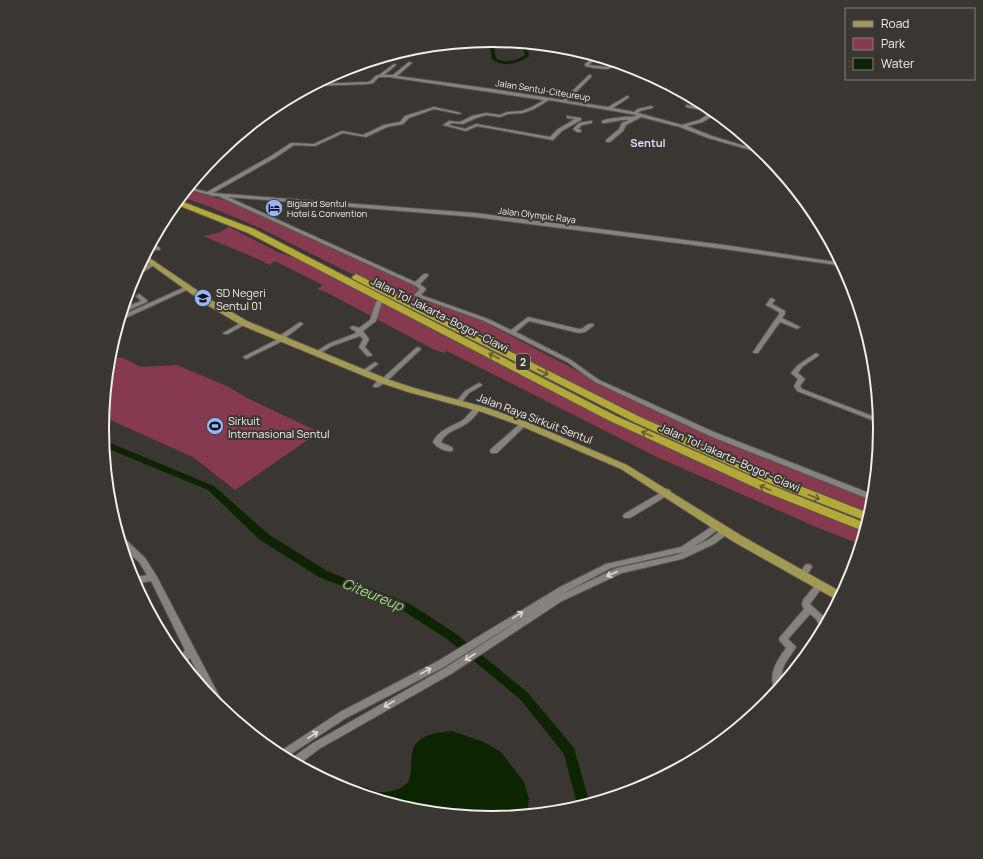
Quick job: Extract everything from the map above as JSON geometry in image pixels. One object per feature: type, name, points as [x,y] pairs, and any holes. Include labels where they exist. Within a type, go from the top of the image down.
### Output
[{"type":"highway","name":"Jalan Tol Jakarta–Bogor–Ciawi","points":[[187,199],[208,206],[260,228],[638,420],[773,480],[864,516]]},
{"type":"highway","name":"Jalan Tol Jakarta–Bogor–Ciawi","points":[[183,204],[251,231],[612,418],[769,489],[862,526]]},
{"type":"highway","points":[[179,208],[229,227],[278,252],[318,266]]},
{"type":"main road","name":"Jalan Raya Sirkuit Sentul","points":[[148,259],[214,306],[244,323],[364,372],[381,382],[478,408],[524,424],[624,466],[667,492],[717,526],[806,571],[820,585],[837,595]]},
{"type":"street","points":[[587,64],[591,60]]},
{"type":"street","points":[[395,76],[410,63]]},
{"type":"street","points":[[581,63],[593,65]]},
{"type":"street","points":[[587,64],[587,66],[594,67],[607,68],[612,66]]},
{"type":"street","points":[[380,76],[394,65]]},
{"type":"street","name":"Jalan Sentul-Citeureup","points":[[325,85],[370,83],[380,76],[395,76],[548,98],[638,114],[682,126],[752,149]]},
{"type":"street","points":[[565,101],[590,76]]},
{"type":"street","points":[[354,79],[357,84]]},
{"type":"street","points":[[610,108],[627,97]]},
{"type":"street","points":[[511,118],[518,113],[533,108],[548,98]]},
{"type":"street","points":[[687,106],[700,109]]},
{"type":"street","points":[[608,141],[621,130],[624,124],[638,114],[639,110],[650,107]]},
{"type":"street","points":[[210,194],[273,158],[293,144],[315,145],[342,132],[364,136],[386,126],[401,123],[407,117],[434,108],[458,113]]},
{"type":"street","points":[[518,113],[507,113],[499,116],[486,114],[474,116],[460,123],[451,122],[445,125],[466,130],[476,125],[551,139],[560,130],[579,120]]},
{"type":"street","points":[[568,116],[590,123],[581,124],[576,129],[579,131]]},
{"type":"street","points":[[696,116],[706,118]]},
{"type":"street","points":[[682,126],[710,116]]},
{"type":"street","points":[[604,122],[623,117],[632,119]]},
{"type":"street","points":[[585,123],[594,125]]},
{"type":"street","name":"Jalan Olympic Raya","points":[[194,190],[210,194],[228,194]]},
{"type":"street","name":"Jalan Olympic Raya","points":[[210,194],[228,194],[470,214],[731,248],[837,264]]},
{"type":"street","points":[[220,195],[416,284],[423,290],[414,297],[486,320],[569,361],[597,381],[667,414],[712,434],[868,496]]},
{"type":"street","points":[[144,269],[154,263]]},
{"type":"street","points":[[416,284],[426,275]]},
{"type":"street","points":[[127,313],[186,287]]},
{"type":"street","points":[[126,316],[186,287]]},
{"type":"street","points":[[128,309],[145,301],[139,296]]},
{"type":"street","points":[[756,352],[779,319],[782,312],[769,305],[772,300]]},
{"type":"street","points":[[317,353],[330,345],[356,336],[373,321],[379,302]]},
{"type":"street","points":[[512,332],[529,316],[579,331],[583,331],[591,325]]},
{"type":"street","points":[[779,319],[797,327]]},
{"type":"street","points":[[506,322],[505,327],[512,332]]},
{"type":"street","points":[[226,333],[244,323]]},
{"type":"street","points":[[246,357],[282,338],[300,324]]},
{"type":"street","points":[[353,328],[360,331],[366,339],[362,347],[369,355]]},
{"type":"street","points":[[381,382],[418,349]]},
{"type":"street","points":[[816,355],[800,366],[794,373],[802,379],[797,386],[799,390],[874,419]]},
{"type":"street","points":[[364,372],[375,364]]},
{"type":"street","points":[[458,402],[467,392],[479,385]]},
{"type":"street","points":[[449,449],[439,446],[437,442],[438,439],[451,428],[468,420],[478,408]]},
{"type":"street","points":[[494,451],[524,424]]},
{"type":"street","points":[[627,516],[667,492]]},
{"type":"street","points":[[695,546],[717,526]]},
{"type":"street","points":[[298,760],[316,746],[492,637],[560,599],[620,570],[673,559],[695,546],[726,531]]},
{"type":"street","points":[[128,548],[142,560],[153,577],[211,689]]},
{"type":"street","points":[[140,580],[153,577]]},
{"type":"street","points":[[820,585],[806,602],[809,609],[819,617],[822,623]]},
{"type":"street","points":[[778,684],[776,677],[782,660],[792,647],[783,640],[784,637],[809,609]]},
{"type":"street","points":[[185,658],[190,650]]},
{"type":"street","points":[[286,752],[343,715],[444,667]]},
{"type":"green space","points":[[192,191],[232,202],[423,290],[417,295],[467,313],[597,381],[661,411],[868,495],[864,516],[688,443],[260,228],[208,206],[187,199]]},
{"type":"green space","points":[[229,227],[278,252],[318,266],[612,418],[862,526],[857,543],[821,529],[659,458],[447,351],[444,353],[433,349],[326,292],[317,289],[323,285],[275,261],[269,265],[203,236],[218,233]]},
{"type":"green space","name":"Sirkuit Internasional Sentul","points":[[116,357],[123,358],[141,367],[177,365],[229,387],[245,397],[319,432],[235,490],[193,457],[109,420],[112,380]]},
{"type":"water","points":[[452,731],[484,742],[501,752],[524,782],[529,799],[528,810],[492,812],[442,809],[393,799],[356,787],[360,786],[374,791],[386,792],[396,790],[407,784],[410,779],[412,753],[415,745],[424,737],[441,732]]},
{"type":"waterway","points":[[492,47],[494,59],[502,63],[515,62],[527,56],[524,49]]},
{"type":"waterway","name":"Citeureup","points":[[110,446],[211,488],[264,537],[323,574],[406,607],[451,636],[524,696],[570,752],[583,801]]},
{"type":"tunnel","points":[[384,302],[411,298]]},
{"type":"place","name":"Bigland Sentul Hotel & Convention","points":[[274,208]]},
{"type":"place","name":"SD Negeri Sentul 01","points":[[203,298]]},
{"type":"place","name":"Sirkuit Internasional Sentul","points":[[215,426]]},
{"type":"district","name":"Sentul","points":[[648,142]]}]
